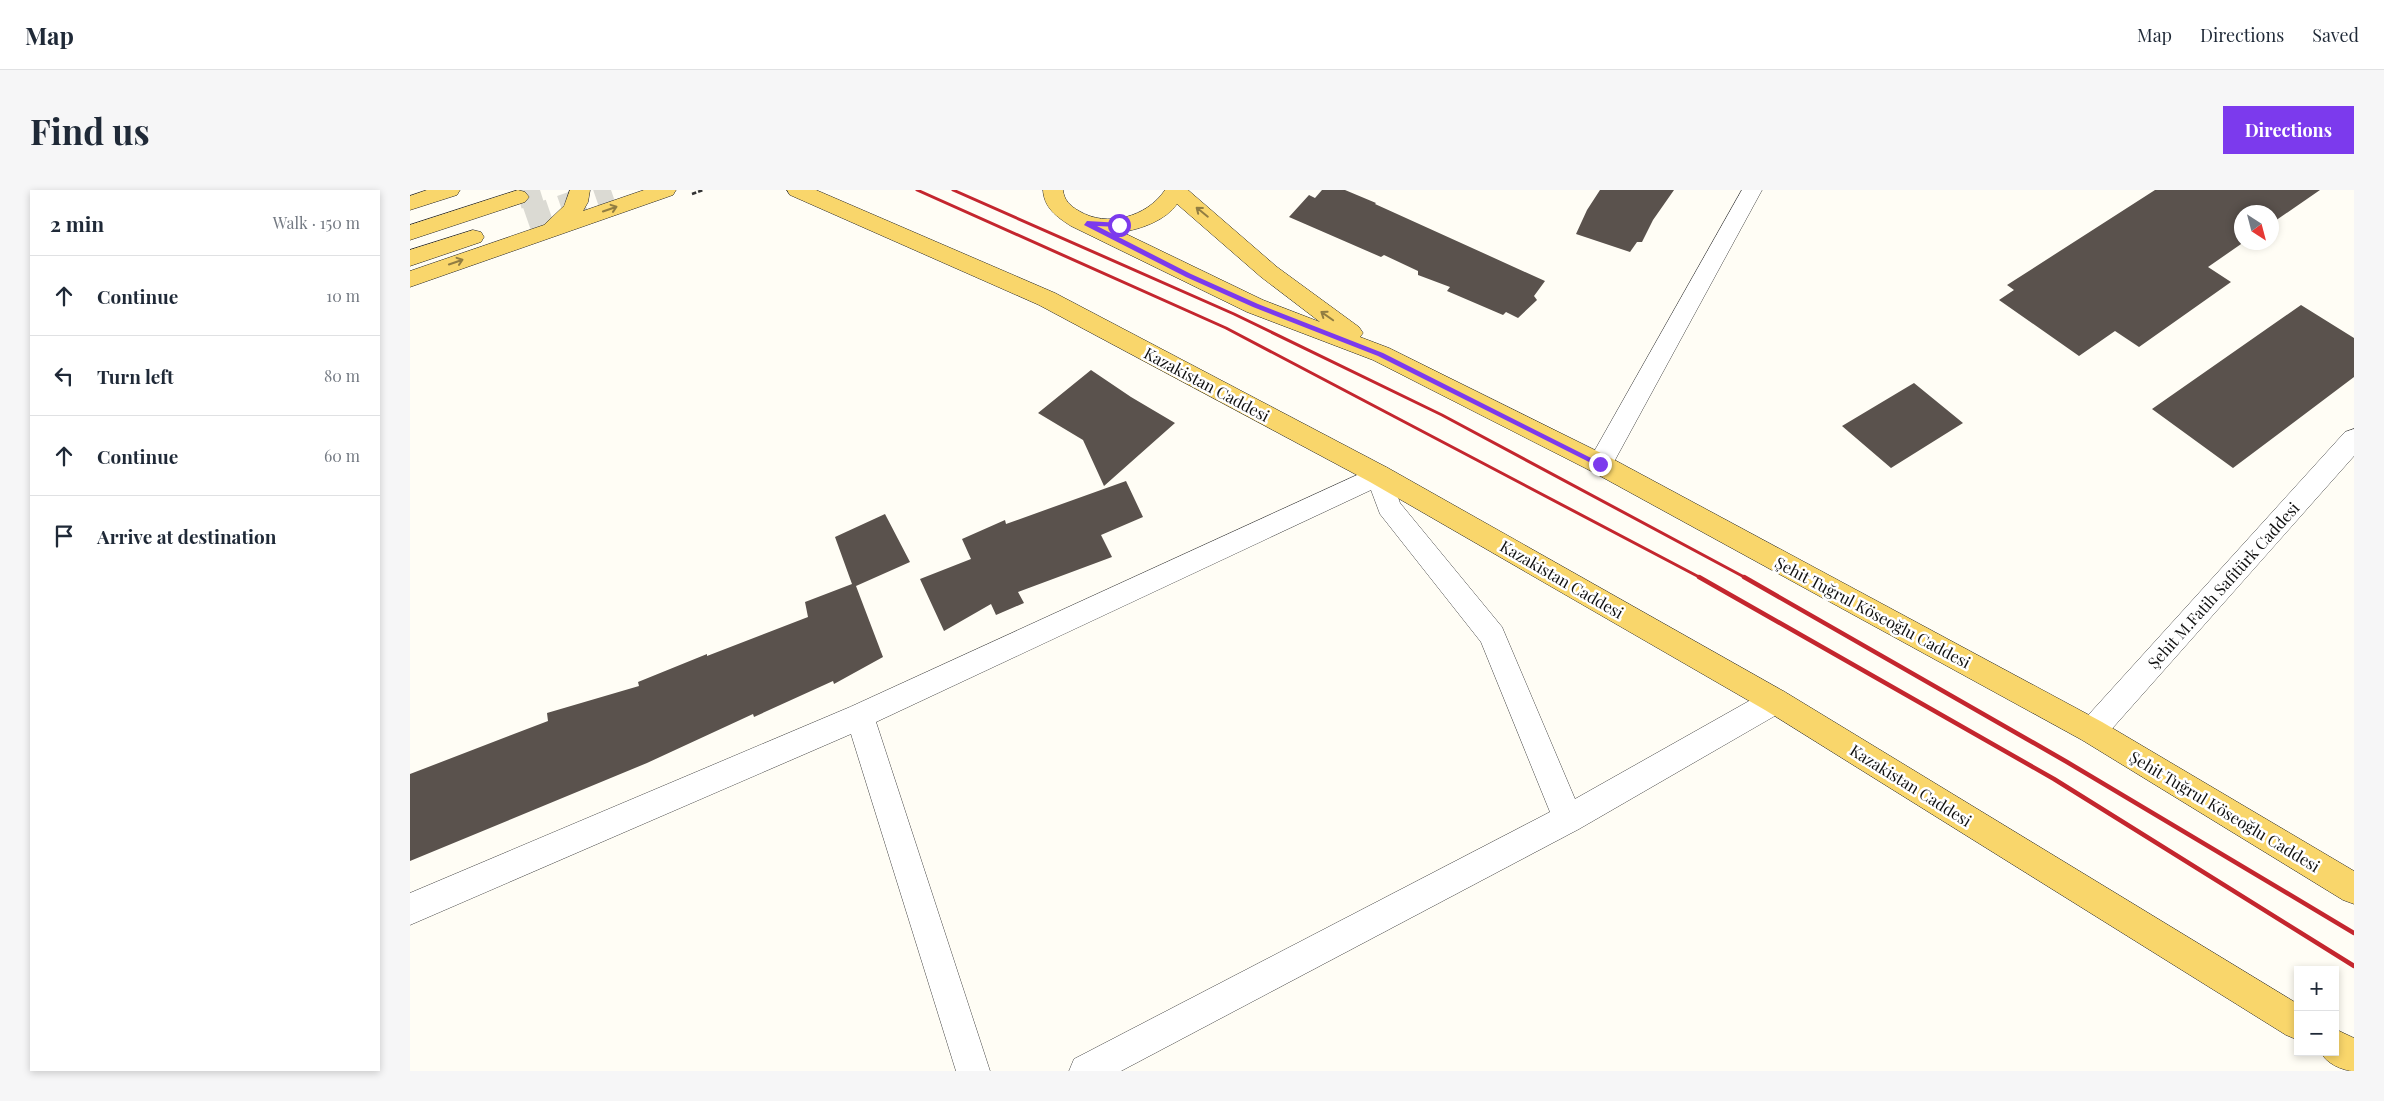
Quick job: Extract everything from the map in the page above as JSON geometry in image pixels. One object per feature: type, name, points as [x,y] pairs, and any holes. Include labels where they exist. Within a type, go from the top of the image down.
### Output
[{"type":"main road","points":[[410,203],[450,190]]},
{"type":"main road","points":[[548,230],[571,213],[580,198],[580,190]]},
{"type":"main road","points":[[410,278],[666,190]]},
{"type":"main road","name":"Kazakistan Caddesi","points":[[797,190],[1047,299],[1379,475],[1775,701],[2294,1021]]},
{"type":"main road","points":[[1087,223],[1119,225],[1136,222],[1164,207],[1176,190],[1269,272],[1381,354]]},
{"type":"main road","points":[[1051,192],[1058,206],[1070,216],[1188,275],[1255,306],[1381,354]]},
{"type":"main road","points":[[410,233],[518,197]]},
{"type":"main road","points":[[410,258],[527,219]]},
{"type":"main road","name":"Şehit Tuğrul Köseoğlu Caddesi","points":[[1381,354],[1600,464],[2092,731],[2354,889]]},
{"type":"main road","points":[[2339,1048],[2354,1057]]},
{"type":"street","points":[[1600,464],[1752,190]]},
{"type":"street","name":"Şehit M.Fatih Safitürk Caddesi","points":[[2092,731],[2354,439]]},
{"type":"street","points":[[410,909],[860,716],[1379,475],[1389,507],[1492,635],[1568,819]]},
{"type":"street","points":[[1086,1071],[1568,819],[1775,701]]},
{"type":"street","points":[[860,716],[972,1071]]},
{"type":"street","points":[[2345,1071],[2354,1065]]},
{"type":"building","points":[[1322,190],[1345,190],[1545,281],[1534,296],[1537,300],[1518,318],[1506,312],[1503,315],[1447,291],[1450,287],[1418,275],[1418,271],[1384,255],[1381,257],[1289,217],[1309,195],[1315,198]]},
{"type":"building","points":[[1600,190],[1674,190],[1653,220],[1642,242],[1637,242],[1630,252],[1576,234],[1587,210]]},
{"type":"building","points":[[2155,190],[2320,190],[2279,218],[2279,205],[2234,205],[2234,249],[2208,267],[2231,282],[2139,347],[2115,331],[2079,356],[1999,300],[2014,290],[2007,285]]},
{"type":"building","points":[[2301,305],[2354,338],[2354,377],[2233,468],[2152,409]]},
{"type":"building","points":[[1091,370],[1175,423],[1104,486],[1083,440],[1038,413]]},
{"type":"building","points":[[1914,383],[1963,423],[1891,468],[1842,426]]},
{"type":"building","points":[[1126,481],[1143,517],[1101,535],[1112,557],[1018,592],[1024,603],[996,615],[991,604],[944,631],[920,579],[971,559],[962,539],[1005,520],[1006,524]]},
{"type":"building","points":[[885,514],[910,562],[856,586],[883,657],[834,684],[833,681],[754,717],[753,714],[647,763],[410,861],[410,774],[548,721],[547,713],[639,686],[638,682],[707,654],[707,656],[808,617],[805,602],[852,584],[835,537]]},
{"type":"tunnel","points":[[518,197],[540,190]]},
{"type":"tunnel","points":[[527,219],[611,190]]},
{"type":"railway","points":[[917,190],[1226,328],[1701,578]]},
{"type":"railway","points":[[953,190],[1234,314],[1442,415],[1746,578]]},
{"type":"railway","points":[[1699,577],[2054,779],[2354,966]]},
{"type":"railway","points":[[1744,577],[2067,762],[2354,933]]},
{"type":"route","points":[[1119,225],[1103,226],[1087,223],[1188,275],[1255,306],[1381,354],[1600,464]]}]
